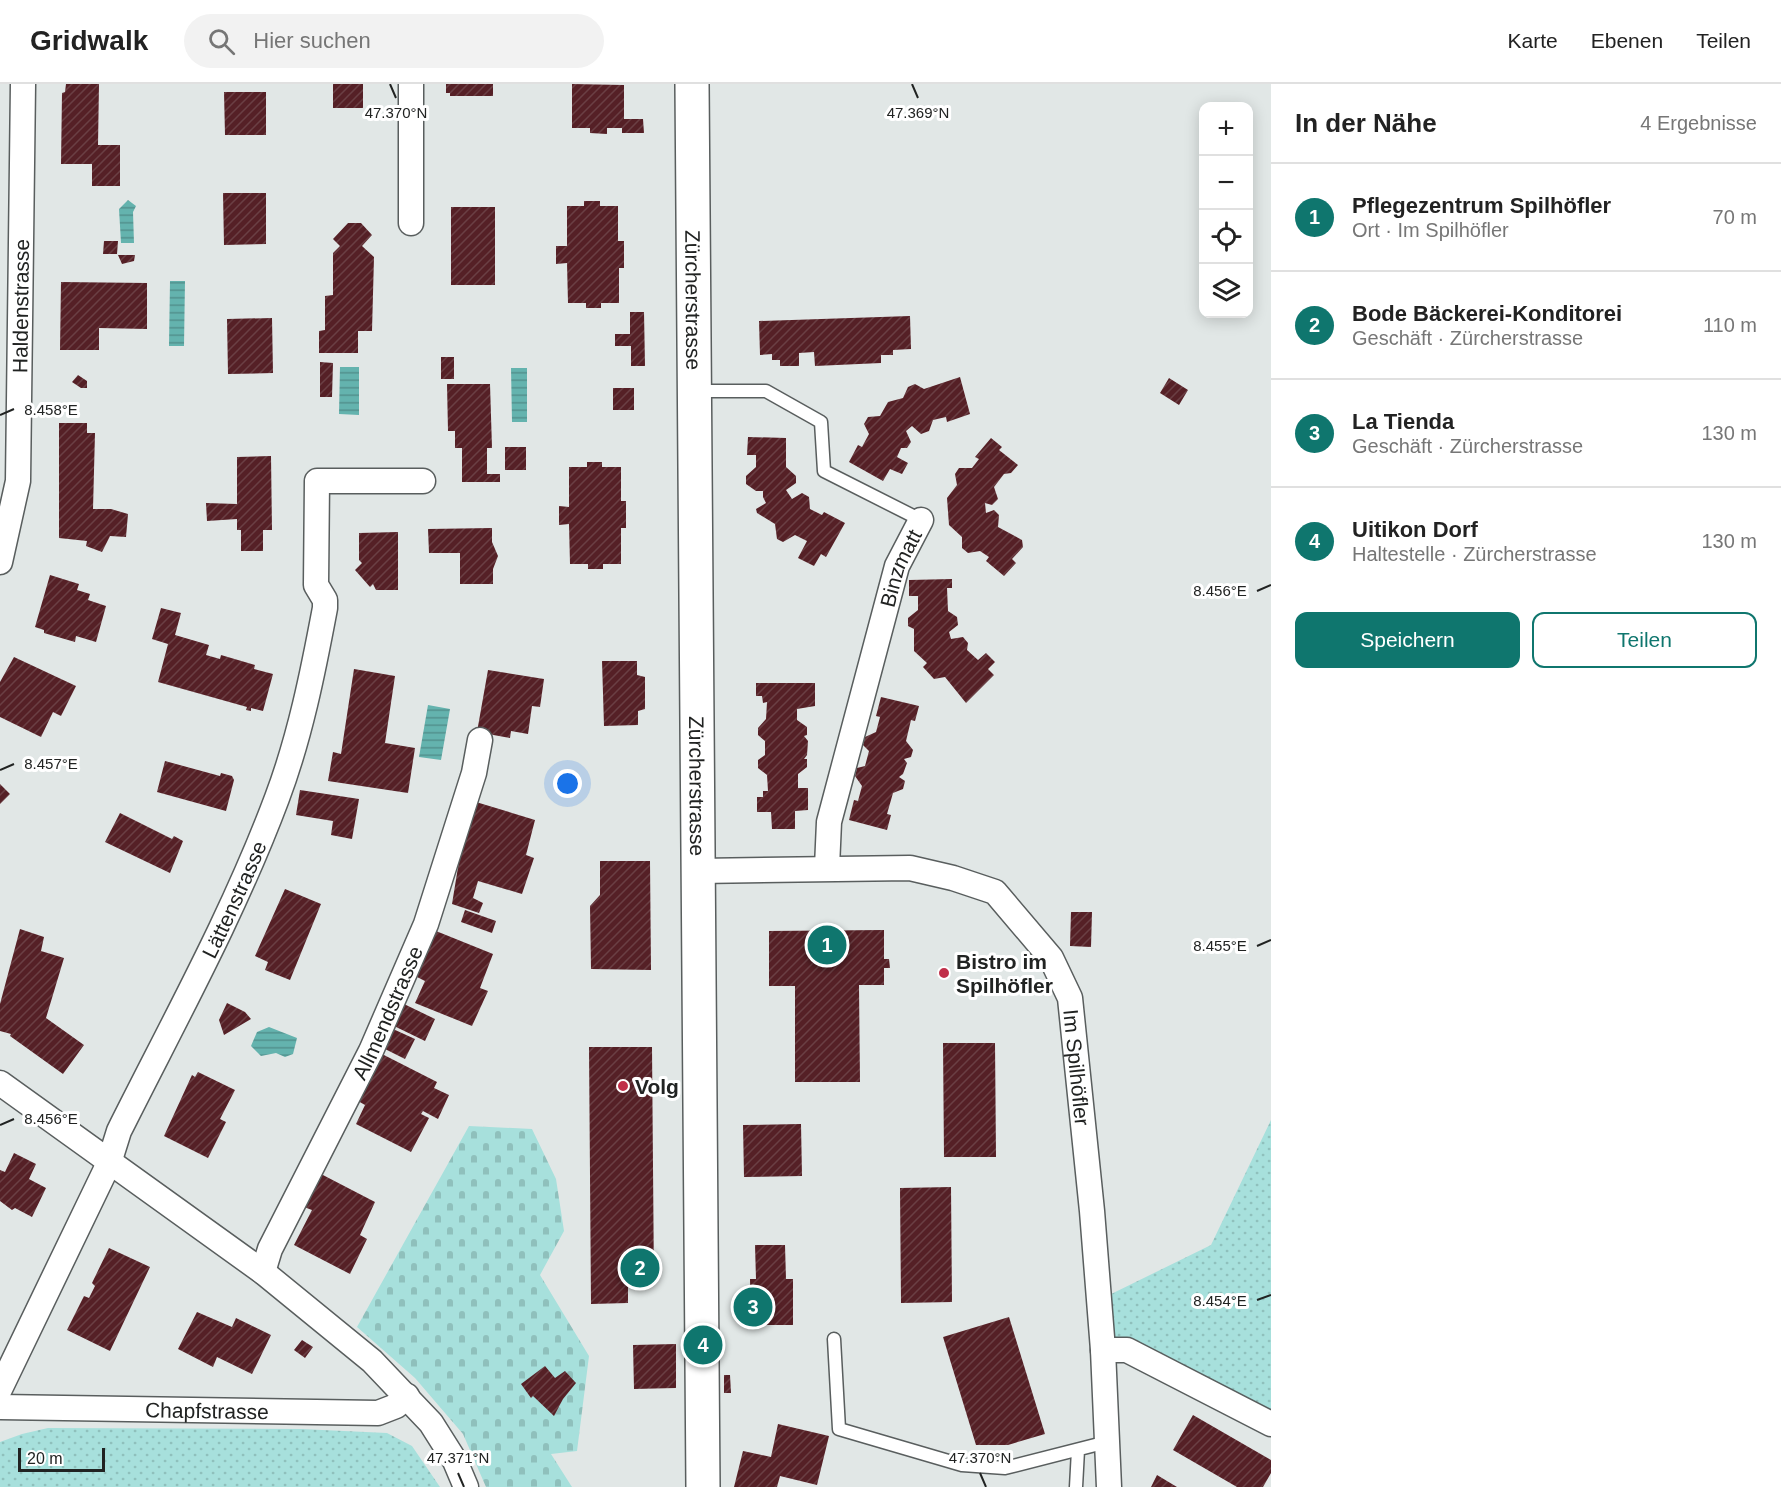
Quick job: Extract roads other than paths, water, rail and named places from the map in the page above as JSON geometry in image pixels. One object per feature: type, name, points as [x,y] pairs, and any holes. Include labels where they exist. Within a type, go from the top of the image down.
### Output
[{"type":"street","name":"Haldenstrasse","points":[[0,562],[18,481],[23,84]]},
{"type":"street","points":[[411,84],[411,223]]},
{"type":"street","name":"Zürcherstrasse","points":[[692,84],[703,1487]]},
{"type":"street","name":"Lättenstrasse","points":[[0,1389],[110,1163],[119,1131],[237,896],[278,796],[301,720],[325,608],[325,600],[316,585],[317,481],[423,482]]},
{"type":"street","name":"Binzmatt","points":[[827,867],[829,822],[897,566],[921,520]]},
{"type":"street","name":"Allmendstrasse","points":[[263,1272],[270,1249],[370,1051],[426,924],[474,773],[480,740]]},
{"type":"street","name":"Im Spilhöfler","points":[[699,871],[827,867],[910,868],[953,878],[995,892],[1051,958],[1070,998],[1092,1212],[1103,1350],[1109,1487]]},
{"type":"street","points":[[0,1083],[263,1272],[372,1361],[431,1423],[455,1461],[466,1487]]},
{"type":"street","points":[[1103,1350],[1127,1350],[1271,1424]]},
{"type":"street","name":"Chapfstrasse","points":[[0,1407],[378,1413],[396,1407],[407,1396]]},
{"type":"lane","name":"Binzmatt","points":[[695,391],[766,391],[821,422],[824,471],[921,520]]},
{"type":"lane","points":[[834,1338],[839,1430],[962,1465],[1005,1468],[1107,1442]]},
{"type":"lane","points":[[1076,1487],[1077,1450]]},
{"type":"place","name":"Pflegezentrum Spilhöfler","points":[[827,945]]},
{"type":"place","name":"Bistro im Spilhöfler","points":[[944,973]]},
{"type":"place","name":"Volg","points":[[623,1086]]},
{"type":"place","name":"Bode Bäckerei-Konditorei","points":[[640,1268]]},
{"type":"place","name":"La Tienda","points":[[753,1307]]},
{"type":"place","name":"Uitikon Dorf","points":[[703,1345]]}]
